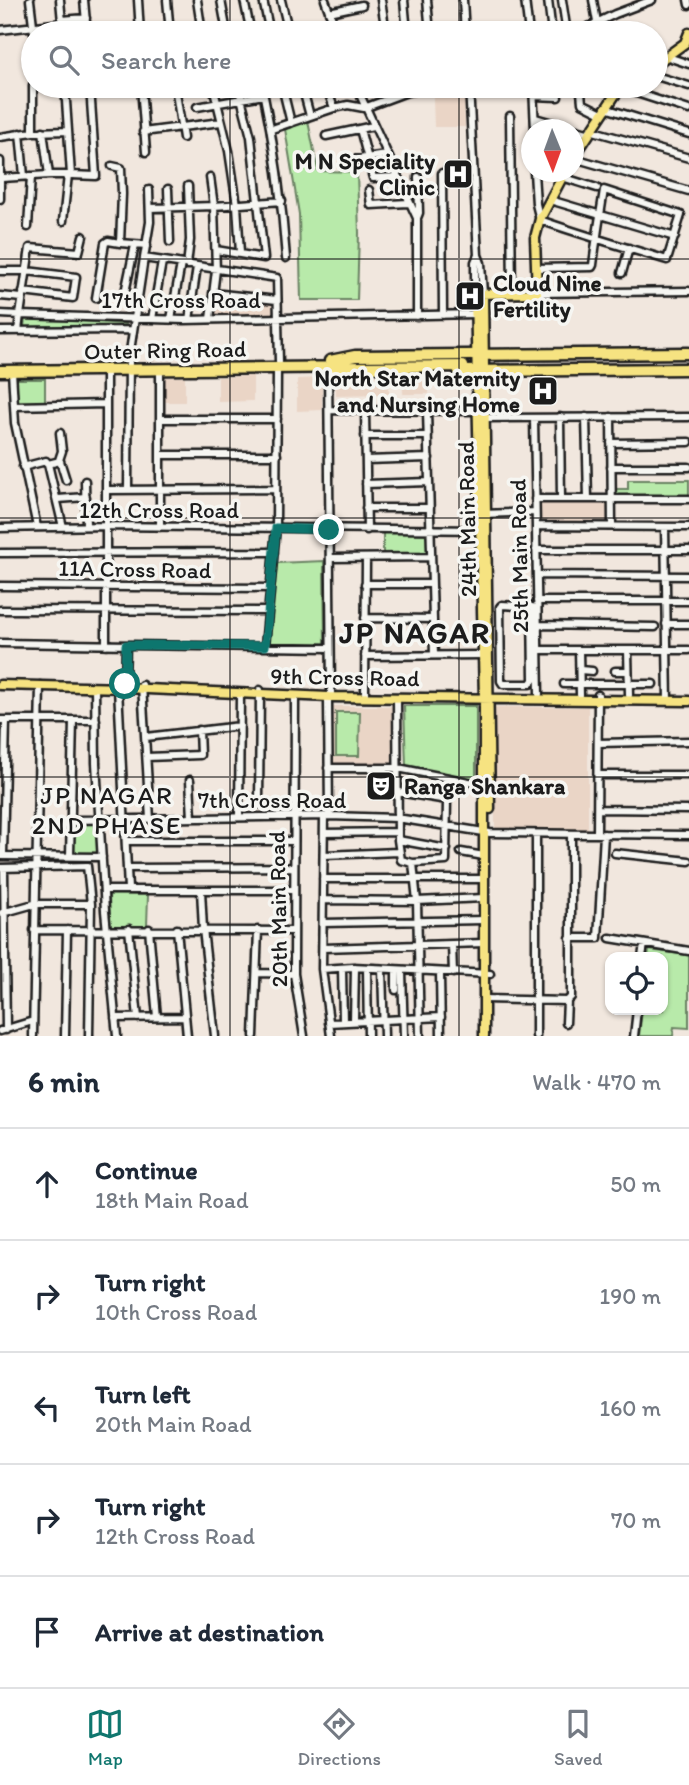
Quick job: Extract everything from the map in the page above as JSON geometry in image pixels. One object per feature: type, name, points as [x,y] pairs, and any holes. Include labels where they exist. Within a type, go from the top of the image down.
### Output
[{"type":"highway","points":[[330,365],[355,356],[689,353]]},
{"type":"highway","points":[[689,358],[500,362],[689,367]]},
{"type":"highway","points":[[330,365],[463,363]]},
{"type":"highway","name":"Outer Ring Road","points":[[0,365],[330,365]]},
{"type":"highway","name":"Outer Ring Road","points":[[0,371],[278,365]]},
{"type":"highway","points":[[330,365],[340,371],[689,367]]},
{"type":"main road","points":[[668,54],[687,44],[689,33]]},
{"type":"main road","points":[[584,139],[614,98]]},
{"type":"main road","points":[[479,294],[537,293],[535,238],[540,220],[559,182]]},
{"type":"main road","name":"24th Main Road","points":[[479,294],[476,314],[480,355]]},
{"type":"main road","name":"24th Main Road","points":[[479,294],[478,411],[483,514]]},
{"type":"main road","name":"24th Main Road","points":[[480,370],[484,418],[483,655],[487,696],[484,943],[487,974]]},
{"type":"main road","name":"24th Main Road","points":[[483,530],[488,627],[487,1036]]},
{"type":"main road","name":"9th Cross Road","points":[[0,684],[121,686]]},
{"type":"main road","name":"9th Cross Road","points":[[40,685],[397,698],[539,694],[668,698]]},
{"type":"main road","name":"9th Cross Road","points":[[142,687],[295,696],[365,693],[689,698]]},
{"type":"street","points":[[30,0],[32,21]]},
{"type":"street","points":[[60,0],[62,21]]},
{"type":"street","points":[[84,0],[86,21]]},
{"type":"street","points":[[138,0],[139,21]]},
{"type":"street","points":[[167,0],[169,21]]},
{"type":"street","points":[[197,0],[200,21]]},
{"type":"street","points":[[221,0],[225,21]]},
{"type":"street","points":[[244,0],[248,21]]},
{"type":"street","points":[[263,0],[267,21]]},
{"type":"street","points":[[281,0],[286,21]]},
{"type":"street","points":[[324,0],[333,21]]},
{"type":"street","points":[[381,0],[384,21]]},
{"type":"street","points":[[404,0],[406,21]]},
{"type":"street","points":[[426,0],[429,21]]},
{"type":"street","points":[[463,0],[464,21]]},
{"type":"street","points":[[525,0],[528,21]]},
{"type":"street","points":[[548,0],[551,21]]},
{"type":"street","points":[[562,0],[565,21]]},
{"type":"street","points":[[593,0],[597,21]]},
{"type":"street","points":[[601,21],[636,3],[652,0]]},
{"type":"street","points":[[688,0],[689,5]]},
{"type":"street","points":[[330,12],[362,5]]},
{"type":"street","points":[[68,21],[86,18]]},
{"type":"street","points":[[0,30],[21,29]]},
{"type":"street","points":[[668,57],[689,64]]},
{"type":"street","points":[[668,80],[689,86]]},
{"type":"street","points":[[33,98],[33,132]]},
{"type":"street","points":[[63,222],[69,175],[66,98]]},
{"type":"street","points":[[2,178],[96,176],[91,98]]},
{"type":"street","points":[[142,98],[146,152]]},
{"type":"street","points":[[178,98],[183,138]]},
{"type":"street","points":[[215,98],[229,151],[237,205],[240,253]]},
{"type":"street","points":[[216,250],[264,258],[251,137],[241,98]]},
{"type":"street","points":[[197,107],[253,98]]},
{"type":"street","points":[[265,98],[282,201],[286,258]]},
{"type":"street","points":[[285,98],[290,123]]},
{"type":"street","points":[[305,98],[310,116]]},
{"type":"street","points":[[330,98],[334,108]]},
{"type":"street","points":[[360,98],[417,218]]},
{"type":"street","points":[[272,129],[334,108],[364,108],[391,98]]},
{"type":"street","name":"24th Main Road","points":[[470,98],[478,255],[475,262],[479,294]]},
{"type":"street","points":[[534,98],[535,118],[689,158]]},
{"type":"street","points":[[582,98],[582,103],[689,134]]},
{"type":"street","points":[[648,98],[689,110]]},
{"type":"street","points":[[510,116],[512,294]]},
{"type":"street","points":[[143,132],[221,122]]},
{"type":"street","points":[[326,136],[373,126]]},
{"type":"street","points":[[360,128],[373,178],[396,177]]},
{"type":"street","points":[[44,131],[48,175]]},
{"type":"street","points":[[0,137],[20,133],[67,131]]},
{"type":"street","points":[[20,133],[27,176],[28,227]]},
{"type":"street","points":[[352,160],[386,155]]},
{"type":"street","points":[[584,158],[689,191]]},
{"type":"street","points":[[0,161],[0,199]]},
{"type":"street","points":[[112,166],[121,168],[120,243]]},
{"type":"street","points":[[442,173],[443,315]]},
{"type":"street","points":[[210,177],[216,250],[210,319]]},
{"type":"street","points":[[417,316],[418,177]]},
{"type":"street","points":[[535,182],[540,220],[596,238],[668,260],[680,214],[604,190],[600,215],[596,238],[591,268],[536,268]]},
{"type":"street","points":[[581,182],[597,188]]},
{"type":"street","points":[[171,319],[190,240],[188,186]]},
{"type":"street","points":[[168,189],[170,242]]},
{"type":"street","points":[[128,490],[128,367],[131,330],[147,245],[149,190]]},
{"type":"street","points":[[369,190],[371,205],[408,203]]},
{"type":"street","points":[[550,200],[675,237]]},
{"type":"street","points":[[150,208],[282,201]]},
{"type":"street","points":[[18,331],[30,248],[79,252],[83,236]]},
{"type":"street","points":[[96,298],[105,243],[147,245]]},
{"type":"street","points":[[123,302],[135,245]]},
{"type":"street","points":[[622,273],[629,248]]},
{"type":"street","points":[[144,258],[277,278],[276,528],[265,646]]},
{"type":"street","points":[[152,319],[162,262]]},
{"type":"street","points":[[189,320],[197,267]]},
{"type":"street","points":[[0,271],[75,276],[73,298],[0,296]]},
{"type":"street","points":[[537,293],[689,291]]},
{"type":"street","points":[[213,293],[277,300]]},
{"type":"street","name":"17th Cross Road","points":[[0,314],[189,320],[476,314]]},
{"type":"street","points":[[0,331],[131,330]]},
{"type":"street","points":[[330,365],[330,695],[322,969],[331,1036]]},
{"type":"street","points":[[160,369],[160,527]]},
{"type":"street","points":[[106,370],[106,645]]},
{"type":"street","points":[[12,371],[23,467],[37,527]]},
{"type":"street","points":[[14,406],[106,404]]},
{"type":"street","points":[[329,410],[478,411]]},
{"type":"street","points":[[365,411],[367,530]]},
{"type":"street","points":[[427,411],[434,655]]},
{"type":"street","points":[[560,417],[561,499]]},
{"type":"street","points":[[586,417],[588,499]]},
{"type":"street","points":[[611,417],[612,526]]},
{"type":"street","points":[[484,418],[689,417]]},
{"type":"street","name":"25th Main Road","points":[[534,418],[538,625],[536,655],[539,694]]},
{"type":"street","points":[[160,419],[277,419]]},
{"type":"street","points":[[60,433],[62,451],[59,460],[66,480]]},
{"type":"street","points":[[365,436],[428,436]]},
{"type":"street","points":[[611,443],[689,442]]},
{"type":"street","points":[[160,455],[277,455]]},
{"type":"street","points":[[366,460],[429,458]]},
{"type":"street","points":[[48,464],[59,460]]},
{"type":"street","points":[[23,467],[46,461],[58,499],[63,527]]},
{"type":"street","points":[[611,467],[689,467]]},
{"type":"street","points":[[85,481],[86,526]]},
{"type":"street","points":[[366,484],[429,482]]},
{"type":"street","points":[[106,490],[276,489]]},
{"type":"street","points":[[58,499],[86,497]]},
{"type":"street","points":[[535,499],[689,499]]},
{"type":"street","points":[[366,508],[430,508]]},
{"type":"street","points":[[483,514],[535,512]]},
{"type":"street","name":"12th Cross Road","points":[[0,528],[106,526],[483,530]]},
{"type":"street","points":[[536,526],[689,527]]},
{"type":"street","points":[[665,527],[668,698]]},
{"type":"street","points":[[536,550],[689,550]]},
{"type":"street","points":[[0,553],[274,552]]},
{"type":"street","points":[[330,558],[431,557]]},
{"type":"street","points":[[365,693],[366,558]]},
{"type":"street","points":[[537,575],[689,576]]},
{"type":"street","points":[[365,584],[432,583]]},
{"type":"street","name":"11A Cross Road","points":[[0,586],[270,588]]},
{"type":"street","points":[[537,601],[689,601]]},
{"type":"street","points":[[532,605],[536,655],[532,682],[503,684],[501,681],[500,627],[500,606],[532,605]]},
{"type":"street","points":[[0,610],[268,611]]},
{"type":"street","points":[[365,618],[433,619]]},
{"type":"street","points":[[666,624],[689,624]]},
{"type":"street","points":[[538,625],[655,627]]},
{"type":"street","points":[[488,627],[500,627]]},
{"type":"street","points":[[0,643],[330,648]]},
{"type":"street","points":[[126,645],[121,686],[128,889]]},
{"type":"street","points":[[536,655],[579,650],[689,650]]},
{"type":"street","points":[[579,650],[580,695]]},
{"type":"street","points":[[628,650],[629,695]]},
{"type":"street","points":[[365,656],[483,655]]},
{"type":"street","points":[[580,670],[592,671]]},
{"type":"street","points":[[615,671],[628,671]]},
{"type":"street","points":[[564,684],[653,684]]},
{"type":"street","points":[[33,1036],[40,685]]},
{"type":"street","points":[[95,687],[104,890],[117,1036]]},
{"type":"street","points":[[142,687],[150,819]]},
{"type":"street","points":[[259,804],[260,693]]},
{"type":"street","points":[[239,817],[240,694]]},
{"type":"street","name":"20th Main Road","points":[[295,696],[294,974],[304,1036]]},
{"type":"street","points":[[570,938],[598,938],[601,834],[597,809],[598,697]]},
{"type":"street","points":[[397,698],[398,852],[402,861],[446,861],[449,779]]},
{"type":"street","points":[[96,720],[3,720],[1,855],[102,857]]},
{"type":"street","points":[[70,856],[73,720]]},
{"type":"street","points":[[145,737],[240,726]]},
{"type":"street","points":[[147,757],[200,755],[199,730]]},
{"type":"street","points":[[598,743],[689,741]]},
{"type":"street","points":[[328,768],[398,768],[484,785]]},
{"type":"street","points":[[598,775],[689,775]]},
{"type":"street","points":[[190,780],[192,818]]},
{"type":"street","points":[[398,792],[447,800]]},
{"type":"street","points":[[597,809],[689,810]]},
{"type":"street","name":"7th Cross Road","points":[[71,820],[326,816],[397,818],[487,832],[689,835]]},
{"type":"street","points":[[324,833],[398,836],[447,849]]},
{"type":"street","points":[[536,834],[536,1036]]},
{"type":"street","points":[[566,1023],[567,1001],[571,998],[571,834]]},
{"type":"street","points":[[126,841],[294,841]]},
{"type":"street","points":[[324,855],[398,852]]},
{"type":"street","points":[[461,852],[484,856]]},
{"type":"street","points":[[615,853],[689,861]]},
{"type":"street","points":[[412,863],[416,880],[418,922],[420,1036]]},
{"type":"street","points":[[33,1021],[3,1031],[2,868],[87,866],[91,930],[89,1036]]},
{"type":"street","points":[[127,868],[294,867]]},
{"type":"street","points":[[323,879],[484,878]]},
{"type":"street","points":[[104,890],[294,890]]},
{"type":"street","points":[[201,890],[215,1036]]},
{"type":"street","points":[[323,900],[417,901],[484,898]]},
{"type":"street","points":[[2,913],[34,904],[90,904]]},
{"type":"street","points":[[323,923],[484,920]]},
{"type":"street","points":[[129,929],[138,1018]]},
{"type":"street","points":[[149,929],[157,1017]]},
{"type":"street","points":[[177,929],[187,1036]]},
{"type":"street","points":[[34,930],[294,930]]},
{"type":"street","points":[[65,1036],[67,930]]},
{"type":"street","points":[[254,1036],[258,930]]},
{"type":"street","points":[[610,938],[689,951]]},
{"type":"street","points":[[323,947],[484,943]]},
{"type":"street","points":[[452,944],[453,973]]},
{"type":"street","points":[[643,952],[644,944]]},
{"type":"street","points":[[322,969],[355,967],[487,974]]},
{"type":"street","points":[[354,1021],[355,967]]},
{"type":"street","points":[[342,968],[342,1022]]},
{"type":"street","points":[[367,968],[368,1036]]},
{"type":"street","points":[[382,969],[384,1036]]},
{"type":"street","points":[[396,990],[399,970]]},
{"type":"street","points":[[399,970],[404,1036]]},
{"type":"street","points":[[258,973],[294,974]]},
{"type":"street","points":[[440,973],[441,1036]]},
{"type":"street","points":[[487,999],[567,1001]]},
{"type":"street","points":[[634,1036],[636,1015]]},
{"type":"street","points":[[115,1018],[185,1017]]},
{"type":"street","points":[[329,1023],[441,1017]]},
{"type":"shaded area","points":[[433,98],[464,98],[465,127],[434,127]]},
{"type":"shaded area","points":[[215,296],[274,304],[274,314],[212,315]]},
{"type":"shaded area","points":[[428,374],[429,394],[403,394],[402,375]]},
{"type":"shaded area","points":[[389,375],[389,394],[336,395],[335,376]]},
{"type":"shaded area","points":[[253,376],[253,401],[218,402],[218,377]]},
{"type":"shaded area","points":[[164,377],[185,377],[185,402],[164,402]]},
{"type":"shaded area","points":[[322,378],[322,410],[297,411],[297,379]]},
{"type":"shaded area","points":[[539,502],[610,502],[610,524],[540,524]]},
{"type":"shaded area","points":[[332,706],[393,706],[393,765],[332,765]]},
{"type":"shaded area","points":[[495,707],[588,707],[588,830],[495,829]]},
{"type":"green space","points":[[308,121],[318,171],[357,172],[357,300],[301,300],[299,214],[285,129]]},
{"type":"green space","points":[[25,317],[126,324],[126,329],[24,328]]},
{"type":"green space","points":[[17,379],[45,379],[45,403],[17,403]]},
{"type":"green space","points":[[628,480],[689,480],[689,497],[614,497],[614,489],[628,489]]},
{"type":"green space","points":[[383,532],[428,532],[428,555],[383,555]]},
{"type":"green space","points":[[324,561],[325,646],[268,644],[277,563]]},
{"type":"green space","points":[[404,706],[476,706],[476,780],[406,766]]},
{"type":"green space","points":[[336,712],[360,712],[359,756],[336,756]]},
{"type":"green space","points":[[98,820],[99,853],[71,855],[69,822]]},
{"type":"green space","points":[[109,894],[148,895],[147,926],[110,926]]},
{"type":"green space","points":[[668,952],[689,955],[689,1028],[674,1027],[673,1036],[639,1036],[641,1015],[668,1015]]},
{"type":"tunnel","points":[[463,366],[500,365]]},
{"type":"place","name":"M N Speciality Clinic","points":[[458,174]]},
{"type":"place","name":"Cloud Nine Fertility","points":[[470,296]]},
{"type":"place","name":"North Star Maternity and Nursing Home","points":[[543,391]]},
{"type":"place","name":"Ranga Shankara","points":[[381,786]]},
{"type":"district","name":"JP NAGAR","points":[[415,632]]},
{"type":"district","name":"JP NAGAR 2ND PHASE","points":[[107,810]]},
{"type":"route","points":[[125,684],[126,645],[265,646],[276,528],[329,530]]}]
